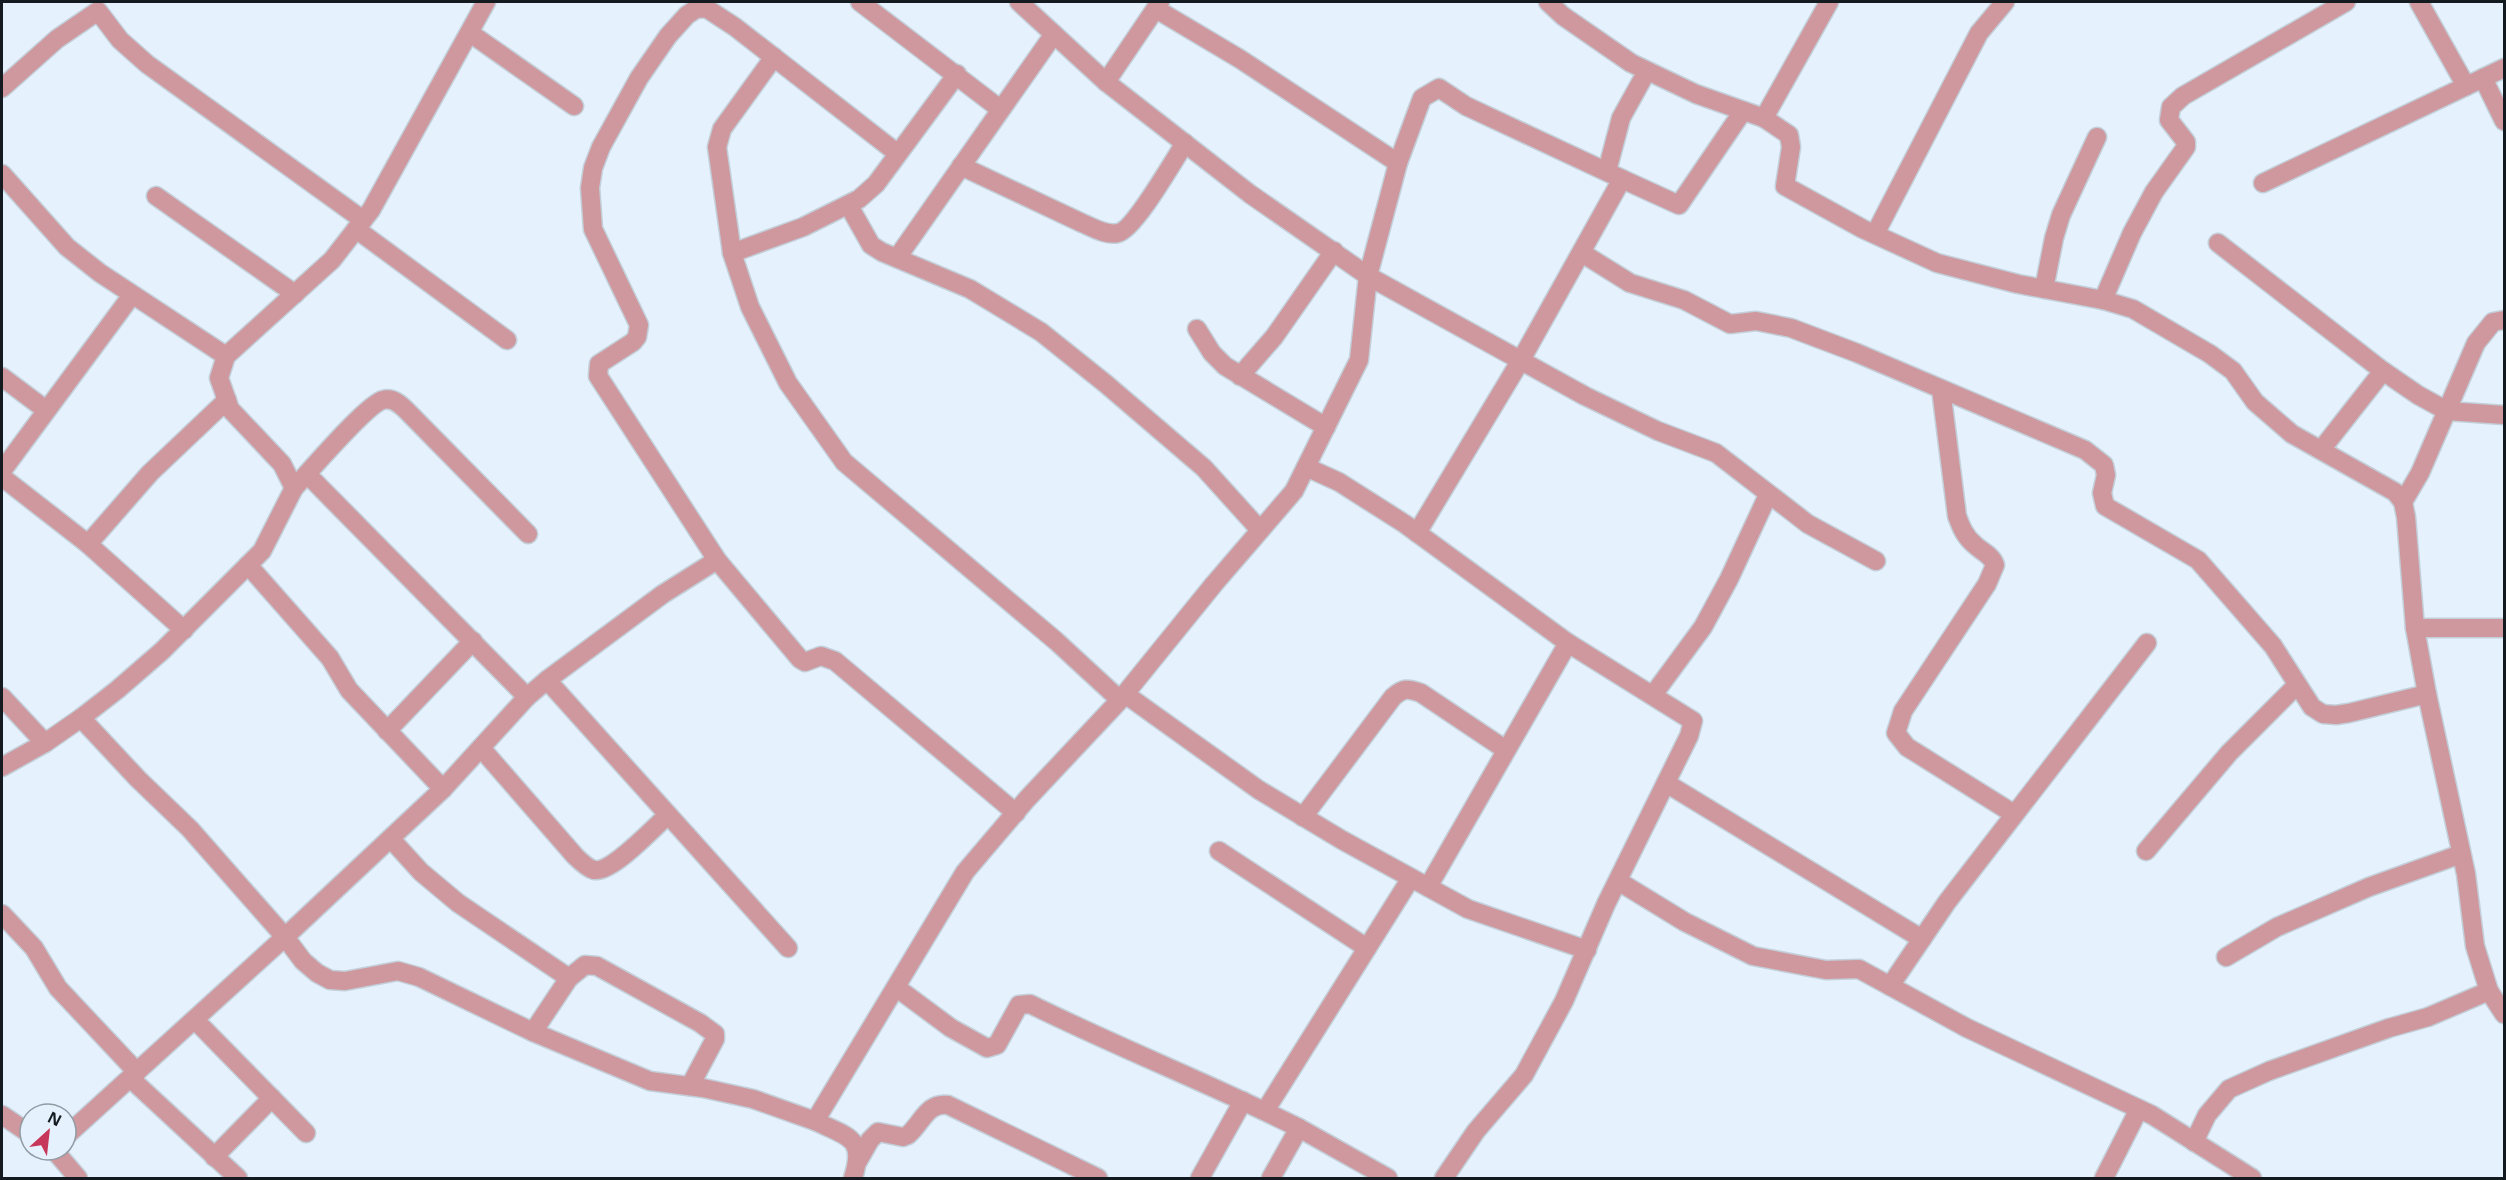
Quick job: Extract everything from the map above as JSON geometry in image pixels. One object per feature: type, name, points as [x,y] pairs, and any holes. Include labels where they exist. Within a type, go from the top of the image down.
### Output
[{"type":"street","points":[[294,488],[282,464],[230,409],[219,378],[226,356],[332,260],[371,210],[486,2]]},
{"type":"street","points":[[860,2],[1000,109]]},
{"type":"street","points":[[1020,2],[1106,82],[1250,194],[1368,276],[1585,396],[1658,431],[1716,453],[1808,524],[1876,561]]},
{"type":"street","points":[[1548,2],[1563,16],[1631,63],[1696,94],[1764,118],[1789,135],[1791,147],[1785,186],[1875,234],[1937,263],[2044,289],[2103,300],[2133,309],[2210,354],[2233,371],[2255,402],[2292,434],[2395,492],[2403,502],[2406,517],[2415,628],[2461,854],[2475,946],[2489,991],[2505,1014]]},
{"type":"street","points":[[1764,118],[1829,2]]},
{"type":"street","points":[[1875,234],[1979,33],[2005,2]]},
{"type":"street","points":[[2103,300],[2132,233],[2149,202],[2186,147],[2186,142],[2169,120],[2170,107],[2183,96],[2317,9],[2346,2]]},
{"type":"street","points":[[2419,2],[2466,86]]},
{"type":"street","points":[[1106,82],[1158,5],[1398,163]]},
{"type":"street","points":[[2,88],[57,39],[103,6],[120,40],[147,64],[507,340]]},
{"type":"street","points":[[897,153],[774,57],[706,8],[696,9],[687,15],[668,36],[639,78],[601,147],[593,168],[590,188],[592,229],[639,325],[633,342],[599,364],[598,376],[717,560],[800,659],[805,662],[821,656],[835,661],[1016,813]]},
{"type":"street","points":[[470,33],[574,106]]},
{"type":"street","points":[[897,258],[1054,34]]},
{"type":"street","points":[[774,57],[722,129],[717,147],[732,254],[750,307],[788,383],[844,462],[1122,697],[1259,790],[1468,909],[1587,950]]},
{"type":"street","points":[[2263,183],[2505,68]]},
{"type":"street","points":[[1417,533],[1582,253],[1614,175],[1621,118],[1647,71]]},
{"type":"street","points":[[732,254],[803,227],[849,206],[876,184],[957,74]]},
{"type":"street","points":[[2482,78],[2505,121]]},
{"type":"street","points":[[815,1121],[965,872],[1122,697],[1294,491],[1359,360],[1368,276],[1398,163],[1422,98],[1439,88],[1466,106],[1679,205],[1743,111]]},
{"type":"street","points":[[2044,289],[2061,214],[2097,137]]},
{"type":"street","points":[[961,166],[1082,224],[1102,232],[1118,233],[1128,227],[1144,206],[1185,143]]},
{"type":"street","points":[[2,174],[67,248],[226,356]]},
{"type":"street","points":[[156,196],[295,294]]},
{"type":"street","points":[[849,206],[871,245],[970,289],[1041,332],[1204,468],[1260,530]]},
{"type":"street","points":[[2218,243],[2418,395],[2446,411],[2505,416]]},
{"type":"street","points":[[1240,376],[1274,337],[1334,251]]},
{"type":"street","points":[[1582,253],[1630,283],[1684,300],[1730,324],[1756,321],[1791,328],[2085,450],[2104,465],[2106,475],[2102,494],[2105,506],[2198,560],[2273,645],[2312,707],[2323,714],[2336,715],[2427,694]]},
{"type":"street","points":[[2,471],[132,294]]},
{"type":"street","points":[[2403,502],[2420,473],[2476,343],[2493,322],[2505,320]]},
{"type":"street","points":[[1197,329],[1212,352],[1240,376],[1326,427]]},
{"type":"street","points":[[2321,450],[2384,370]]},
{"type":"street","points":[[2,376],[46,410]]},
{"type":"street","points":[[1941,389],[1957,516],[1964,533],[1994,560],[1995,565],[1986,584],[1903,711],[1896,733],[1907,747],[2014,814]]},
{"type":"street","points":[[88,544],[150,472],[227,400]]},
{"type":"street","points":[[2,767],[45,743],[81,718],[117,690],[184,630],[262,551],[294,488],[375,404],[389,400],[398,403],[528,534]]},
{"type":"street","points":[[1306,467],[1339,482],[1417,533],[1568,643],[1692,721],[1689,736],[1618,882],[1564,1001],[1524,1076],[1476,1131],[1444,1179]]},
{"type":"street","points":[[307,474],[527,697]]},
{"type":"street","points":[[2,477],[88,544],[184,630]]},
{"type":"street","points":[[1653,696],[1703,627],[1729,579],[1768,495]]},
{"type":"street","points":[[78,1125],[391,839],[443,789],[527,697],[663,594],[717,560]]},
{"type":"street","points":[[248,565],[330,658],[350,690],[443,789]]},
{"type":"street","points":[[2415,628],[2505,628]]},
{"type":"street","points":[[387,731],[473,641]]},
{"type":"street","points":[[1428,887],[1568,643]]},
{"type":"street","points":[[1890,986],[2014,814],[2147,643]]},
{"type":"street","points":[[547,680],[788,948]]},
{"type":"street","points":[[2146,851],[2229,753],[2297,685]]},
{"type":"street","points":[[1303,817],[1393,697],[1401,690],[1409,688],[1421,693],[1506,750]]},
{"type":"street","points":[[2,697],[45,743]]},
{"type":"street","points":[[81,718],[138,779],[190,829],[285,937],[303,961],[317,973],[330,980],[345,981],[398,971],[419,977],[533,1032],[650,1081],[690,1086],[753,1099],[815,1121],[850,1139],[857,1147],[856,1170]]},
{"type":"street","points":[[481,748],[575,856],[593,870],[602,870],[615,863],[667,816]]},
{"type":"street","points":[[1666,783],[1922,939]]},
{"type":"street","points":[[391,839],[421,872],[458,903],[569,978]]},
{"type":"street","points":[[1219,851],[1367,948]]},
{"type":"street","points":[[2226,957],[2288,923],[2369,887],[2461,854]]},
{"type":"street","points":[[1266,1112],[1411,878]]},
{"type":"street","points":[[1618,882],[1685,922],[1753,956],[1826,970],[1859,969],[1967,1028],[2139,1109],[2252,1179]]},
{"type":"street","points":[[2,914],[34,948],[58,988],[133,1075],[233,1177]]},
{"type":"street","points":[[533,1032],[569,978],[585,965],[597,966],[710,1029],[715,1034],[715,1039],[690,1086]]},
{"type":"street","points":[[897,988],[951,1029],[987,1048],[997,1045],[1019,1005],[1030,1004],[1116,1046],[1299,1128],[1388,1179]]},
{"type":"street","points":[[2194,1142],[2207,1115],[2229,1089],[2269,1071],[2390,1028],[2428,1017],[2489,991]]},
{"type":"street","points":[[195,1020],[306,1133]]},
{"type":"street","points":[[214,1157],[272,1098]]},
{"type":"street","points":[[1200,1179],[1243,1101]]},
{"type":"street","points":[[856,1170],[870,1140],[878,1132],[903,1137],[908,1135],[929,1109],[941,1104],[948,1105],[1098,1179]]},
{"type":"street","points":[[2104,1179],[2139,1109]]},
{"type":"street","points":[[2,1115],[18,1126]]},
{"type":"street","points":[[1271,1179],[1299,1128]]},
{"type":"street","points":[[64,1162],[78,1179]]}]
